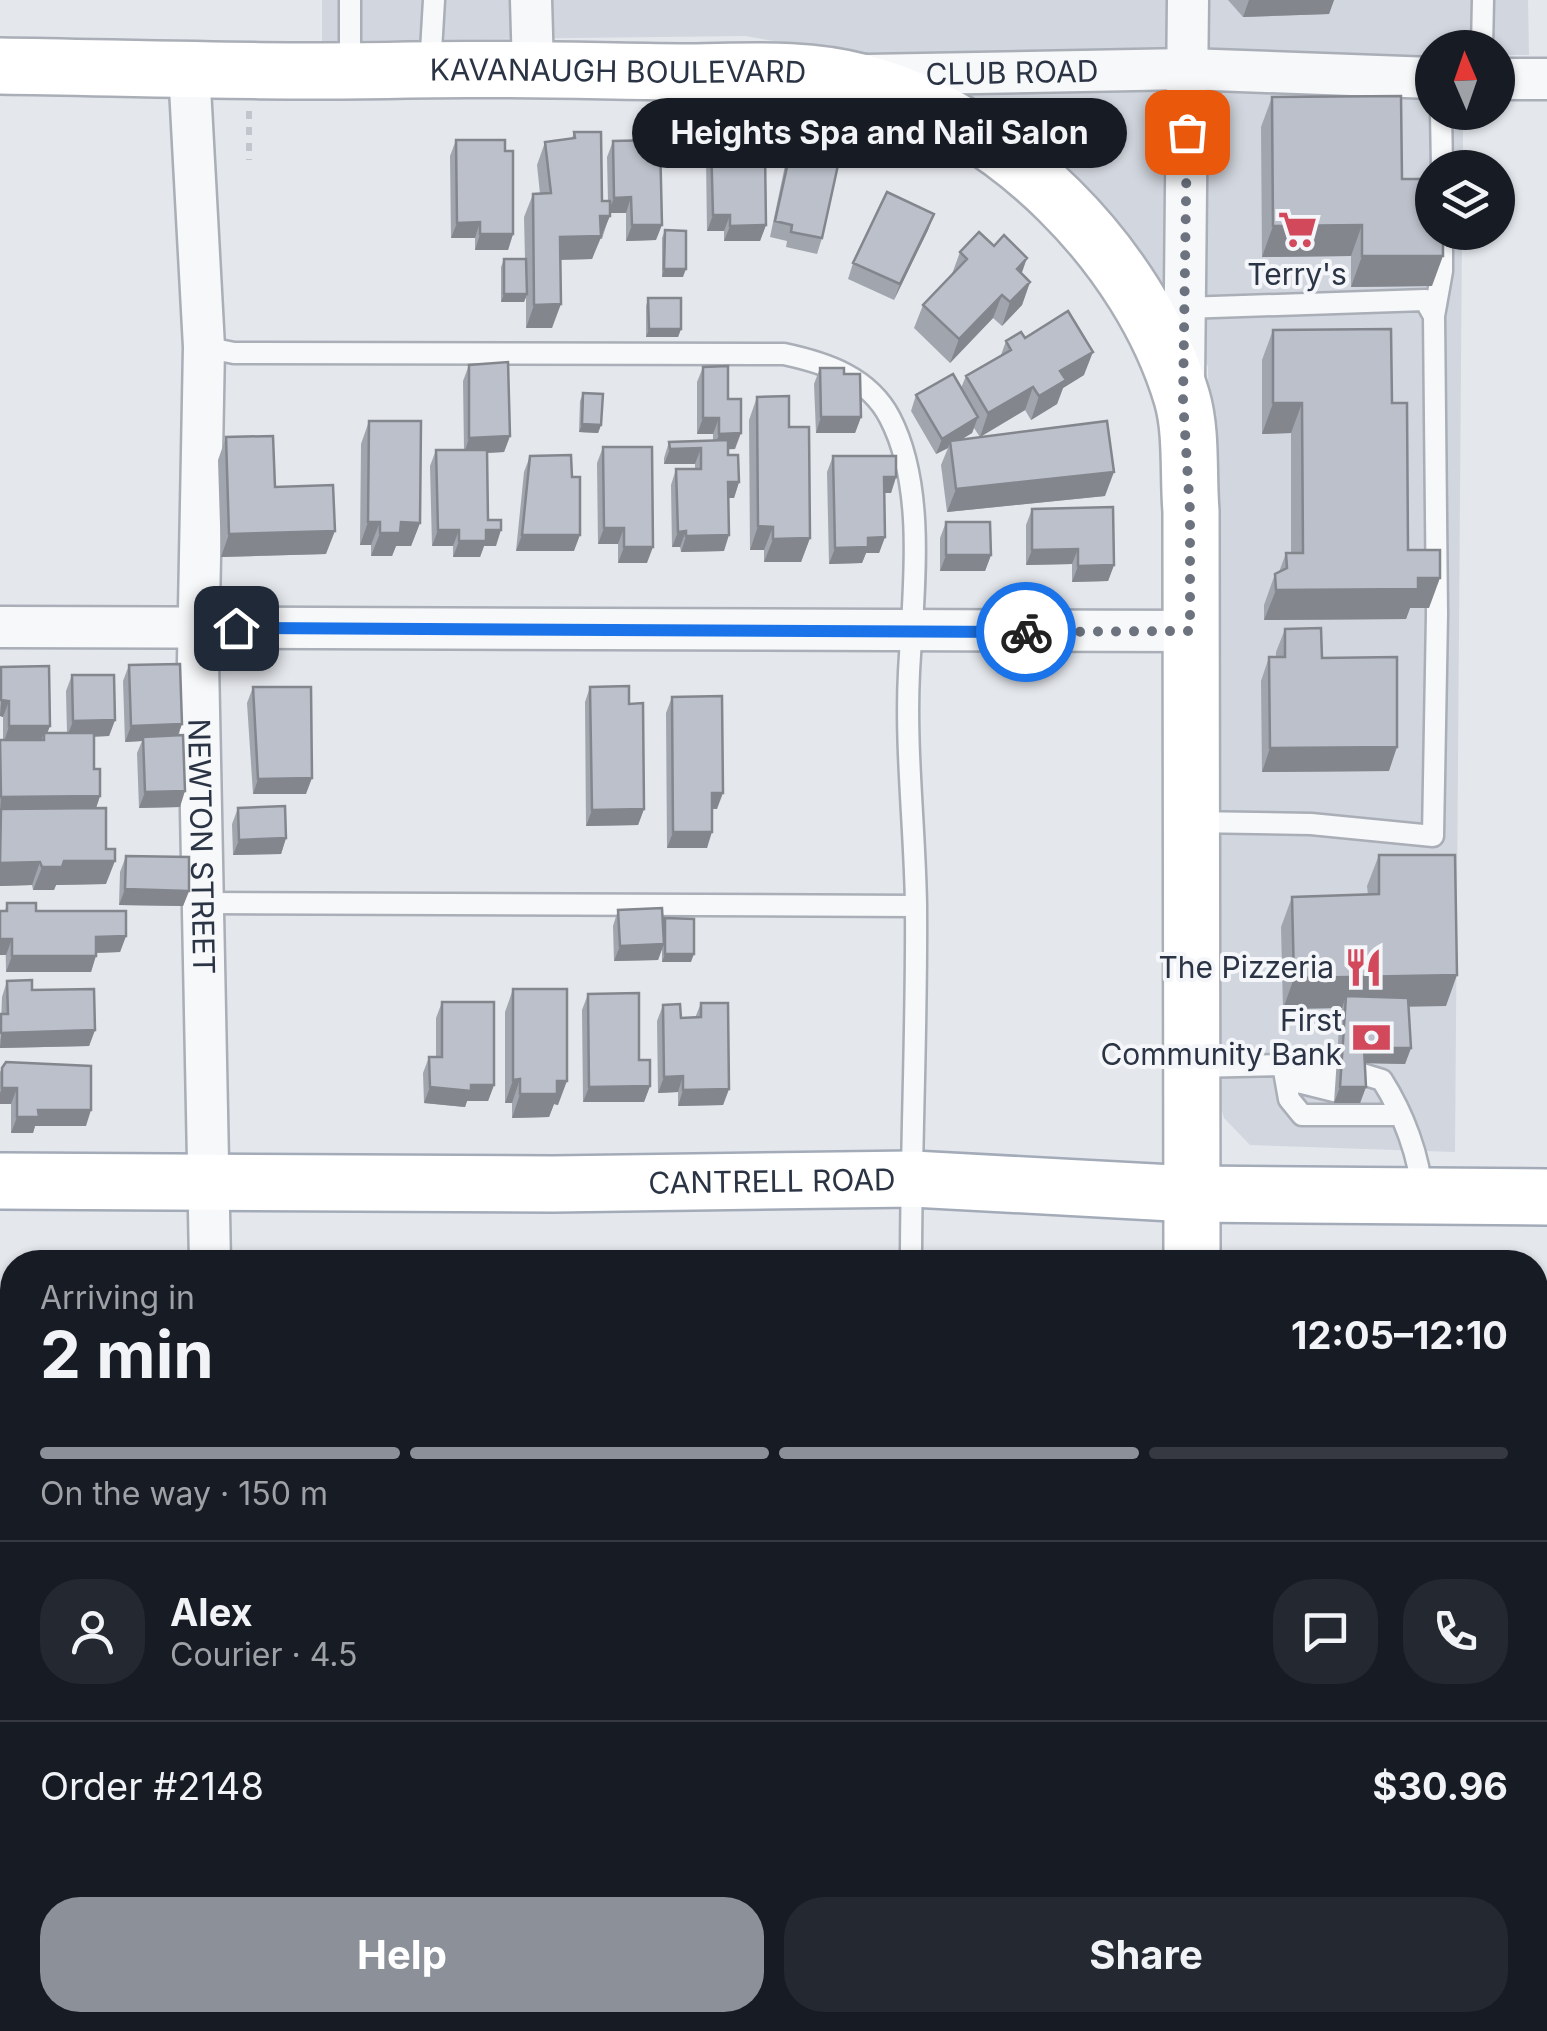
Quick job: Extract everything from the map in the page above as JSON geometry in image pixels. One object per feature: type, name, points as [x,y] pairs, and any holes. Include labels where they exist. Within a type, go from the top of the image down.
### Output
[{"type":"street","points":[[531,0],[532,68]]},
{"type":"street","points":[[1183,400],[1188,0]]},
{"type":"street","name":"KAVANAUGH BOULEVARD","points":[[0,66],[350,71],[532,68],[774,72],[832,77],[860,81],[959,124],[1051,191],[1090,233],[1129,289],[1183,400],[1190,511],[1192,1250]]},
{"type":"street","name":"NEWTON STREET","points":[[189,69],[204,348],[199,628],[210,1250]]},
{"type":"street","name":"CLUB ROAD","points":[[832,77],[1187,69],[1415,77]]},
{"type":"street","points":[[1515,79],[1547,79]]},
{"type":"street","points":[[0,628],[1190,631]]},
{"type":"street","name":"CANTRELL ROAD","points":[[0,1180],[211,1183],[913,1179],[1191,1194],[1547,1197]]},
{"type":"lane","points":[[350,0],[350,71]]},
{"type":"lane","points":[[430,69],[434,0]]},
{"type":"lane","points":[[1482,0],[1482,30]]},
{"type":"lane","points":[[1191,822],[1311,824],[1433,836],[1434,316],[1442,250]]},
{"type":"lane","points":[[1184,308],[1425,300],[1434,316]]},
{"type":"lane","points":[[204,348],[234,353],[784,354],[820,362],[869,391],[888,414],[902,445],[911,496],[916,631],[909,671],[916,906],[911,1250]]},
{"type":"lane","points":[[203,904],[916,906]]},
{"type":"lane","points":[[1192,1068],[1284,1072],[1334,1082]]},
{"type":"lane","points":[[1284,1072],[1289,1099],[1302,1115],[1397,1115]]},
{"type":"lane","points":[[1359,1083],[1382,1080],[1391,1094],[1397,1115],[1420,1159],[1422,1197]]},
{"type":"shaded area","points":[[322,0],[1528,0],[1529,55],[1515,55],[1515,30],[1415,30],[1415,130],[1463,130],[1463,150],[1415,150],[1415,250],[1462,250],[1455,1152],[1250,1145],[1224,1118],[1217,1094],[1214,989],[1208,366],[1113,222],[833,51],[745,36],[322,41]]},
{"type":"building","points":[[1401,96],[1402,179],[1415,179],[1415,250],[1443,250],[1443,256],[1362,256],[1362,225],[1273,226],[1272,97]]},
{"type":"building","points":[[574,132],[601,132],[602,201],[610,201],[610,216],[600,216],[601,236],[560,237],[561,304],[534,305],[533,194],[551,193],[545,142],[575,138]]},
{"type":"building","points":[[456,140],[505,140],[505,151],[513,151],[513,234],[480,234],[480,222],[457,223]]},
{"type":"building","points":[[660,140],[662,225],[632,225],[631,197],[614,198],[613,141]]},
{"type":"building","points":[[757,140],[757,153],[765,153],[766,225],[730,226],[730,215],[713,215],[711,141]]},
{"type":"building","points":[[793,140],[826,147],[825,153],[840,156],[822,238],[791,232],[792,225],[775,221]]},
{"type":"building","points":[[887,192],[934,214],[900,284],[853,263]]},
{"type":"building","points":[[665,230],[686,231],[686,269],[664,269]]},
{"type":"building","points":[[979,232],[994,246],[1004,235],[1027,258],[1017,269],[1030,282],[1010,302],[1002,295],[959,339],[923,305],[967,259],[960,252]]},
{"type":"building","points":[[504,259],[526,259],[527,294],[504,294]]},
{"type":"building","points":[[648,298],[681,298],[681,329],[649,329]]},
{"type":"building","points":[[1068,311],[1093,352],[1060,371],[1066,380],[1039,396],[1033,387],[988,413],[966,376],[1011,350],[1006,341],[1021,332],[1025,338]]},
{"type":"building","points":[[1391,329],[1392,403],[1407,403],[1408,550],[1440,550],[1440,578],[1418,578],[1418,589],[1276,590],[1275,574],[1287,568],[1286,553],[1303,553],[1302,403],[1273,403],[1273,330]]},
{"type":"building","points":[[508,362],[510,436],[469,438],[469,365]]},
{"type":"building","points":[[728,366],[728,399],[741,399],[741,433],[719,434],[719,418],[703,418],[703,367]]},
{"type":"building","points":[[820,368],[844,368],[844,374],[860,374],[861,417],[821,417]]},
{"type":"building","points":[[953,374],[978,417],[942,439],[916,395]]},
{"type":"building","points":[[583,393],[603,394],[601,425],[582,424]]},
{"type":"building","points":[[789,396],[789,427],[809,427],[810,538],[773,539],[773,527],[758,526],[757,397]]},
{"type":"building","points":[[369,421],[421,421],[420,523],[401,522],[400,533],[380,533],[380,522],[368,522]]},
{"type":"building","points":[[1107,421],[1114,472],[956,489],[950,441]]},
{"type":"building","points":[[273,436],[275,487],[333,485],[335,531],[229,534],[226,437]]},
{"type":"building","points":[[728,440],[728,455],[738,455],[739,482],[728,482],[729,535],[686,536],[686,531],[678,532],[676,469],[701,469],[701,448],[670,449],[669,442]]},
{"type":"building","points":[[603,447],[652,447],[653,547],[624,547],[624,528],[604,528]]},
{"type":"building","points":[[436,450],[487,450],[488,520],[501,520],[501,530],[486,530],[486,541],[459,541],[459,530],[438,530]]},
{"type":"building","points":[[571,455],[572,477],[580,477],[580,535],[522,535],[530,456]]},
{"type":"building","points":[[833,456],[896,456],[896,477],[884,477],[885,537],[868,538],[868,547],[835,548]]},
{"type":"building","points":[[1113,507],[1114,565],[1078,566],[1078,549],[1032,550],[1032,509]]},
{"type":"building","points":[[946,522],[990,522],[991,555],[946,555]]},
{"type":"building","points":[[1321,628],[1322,658],[1397,657],[1397,747],[1270,748],[1269,657],[1285,657],[1285,629]]},
{"type":"building","points":[[180,664],[182,724],[131,726],[129,665]]},
{"type":"building","points":[[49,666],[50,726],[9,726],[9,701],[1,700],[1,667]]},
{"type":"building","points":[[72,675],[114,675],[115,720],[73,721]]},
{"type":"building","points":[[629,686],[629,704],[643,703],[644,809],[592,810],[590,687]]},
{"type":"building","points":[[253,687],[311,687],[312,778],[258,779]]},
{"type":"building","points":[[722,696],[723,793],[712,793],[712,832],[673,832],[672,697]]},
{"type":"building","points":[[44,733],[94,733],[94,769],[100,769],[100,796],[1,797],[0,740],[44,740]]},
{"type":"building","points":[[183,735],[185,791],[145,792],[143,737]]},
{"type":"building","points":[[285,806],[286,838],[239,840],[238,808]]},
{"type":"building","points":[[106,808],[106,849],[115,849],[115,861],[64,861],[62,867],[42,867],[40,862],[0,863],[1,809]]},
{"type":"building","name":"The Pizzeria","points":[[1379,855],[1455,855],[1457,975],[1294,978],[1292,897],[1379,894]]},
{"type":"building","points":[[126,856],[189,857],[189,891],[125,889]]},
{"type":"building","points":[[7,903],[36,903],[36,911],[126,911],[126,936],[96,937],[96,956],[12,956],[12,939],[0,939],[0,911],[7,911]]},
{"type":"building","points":[[662,908],[664,944],[620,946],[618,910]]},
{"type":"building","points":[[665,918],[694,919],[694,954],[665,954]]},
{"type":"building","points":[[32,980],[32,990],[94,989],[95,1030],[1,1033],[1,1014],[8,1014],[7,981]]},
{"type":"building","points":[[513,989],[567,989],[567,1081],[557,1081],[557,1094],[520,1094],[520,1079],[513,1080]]},
{"type":"building","points":[[639,993],[639,1060],[650,1060],[650,1086],[589,1087],[588,994]]},
{"type":"building","name":"First Community Bank","points":[[1346,996],[1408,998],[1411,1048],[1364,1048],[1366,1087],[1340,1087]]},
{"type":"building","points":[[442,1002],[494,1002],[494,1085],[471,1085],[471,1091],[430,1087],[429,1057],[442,1057]]},
{"type":"building","points":[[701,1003],[728,1003],[729,1089],[683,1090],[683,1076],[664,1077],[663,1005],[680,1004],[681,1018],[701,1017]]},
{"type":"building","points":[[6,1062],[91,1066],[91,1110],[38,1110],[39,1117],[17,1117],[17,1088],[2,1088],[2,1068]]},
{"type":"way so far","points":[[1026,632],[1190,631],[1190,511],[1183,400],[1187,132]]},
{"type":"place","name":"Heights Spa and Nail Salon","points":[[1187,132]]},
{"type":"place","name":"Terry's","points":[[1297,230]]},
{"type":"place","name":"The Pizzeria","points":[[1364,967]]},
{"type":"place","name":"First Community Bank","points":[[1372,1037]]},
{"type":"route","points":[[236,628],[1026,632]]}]
